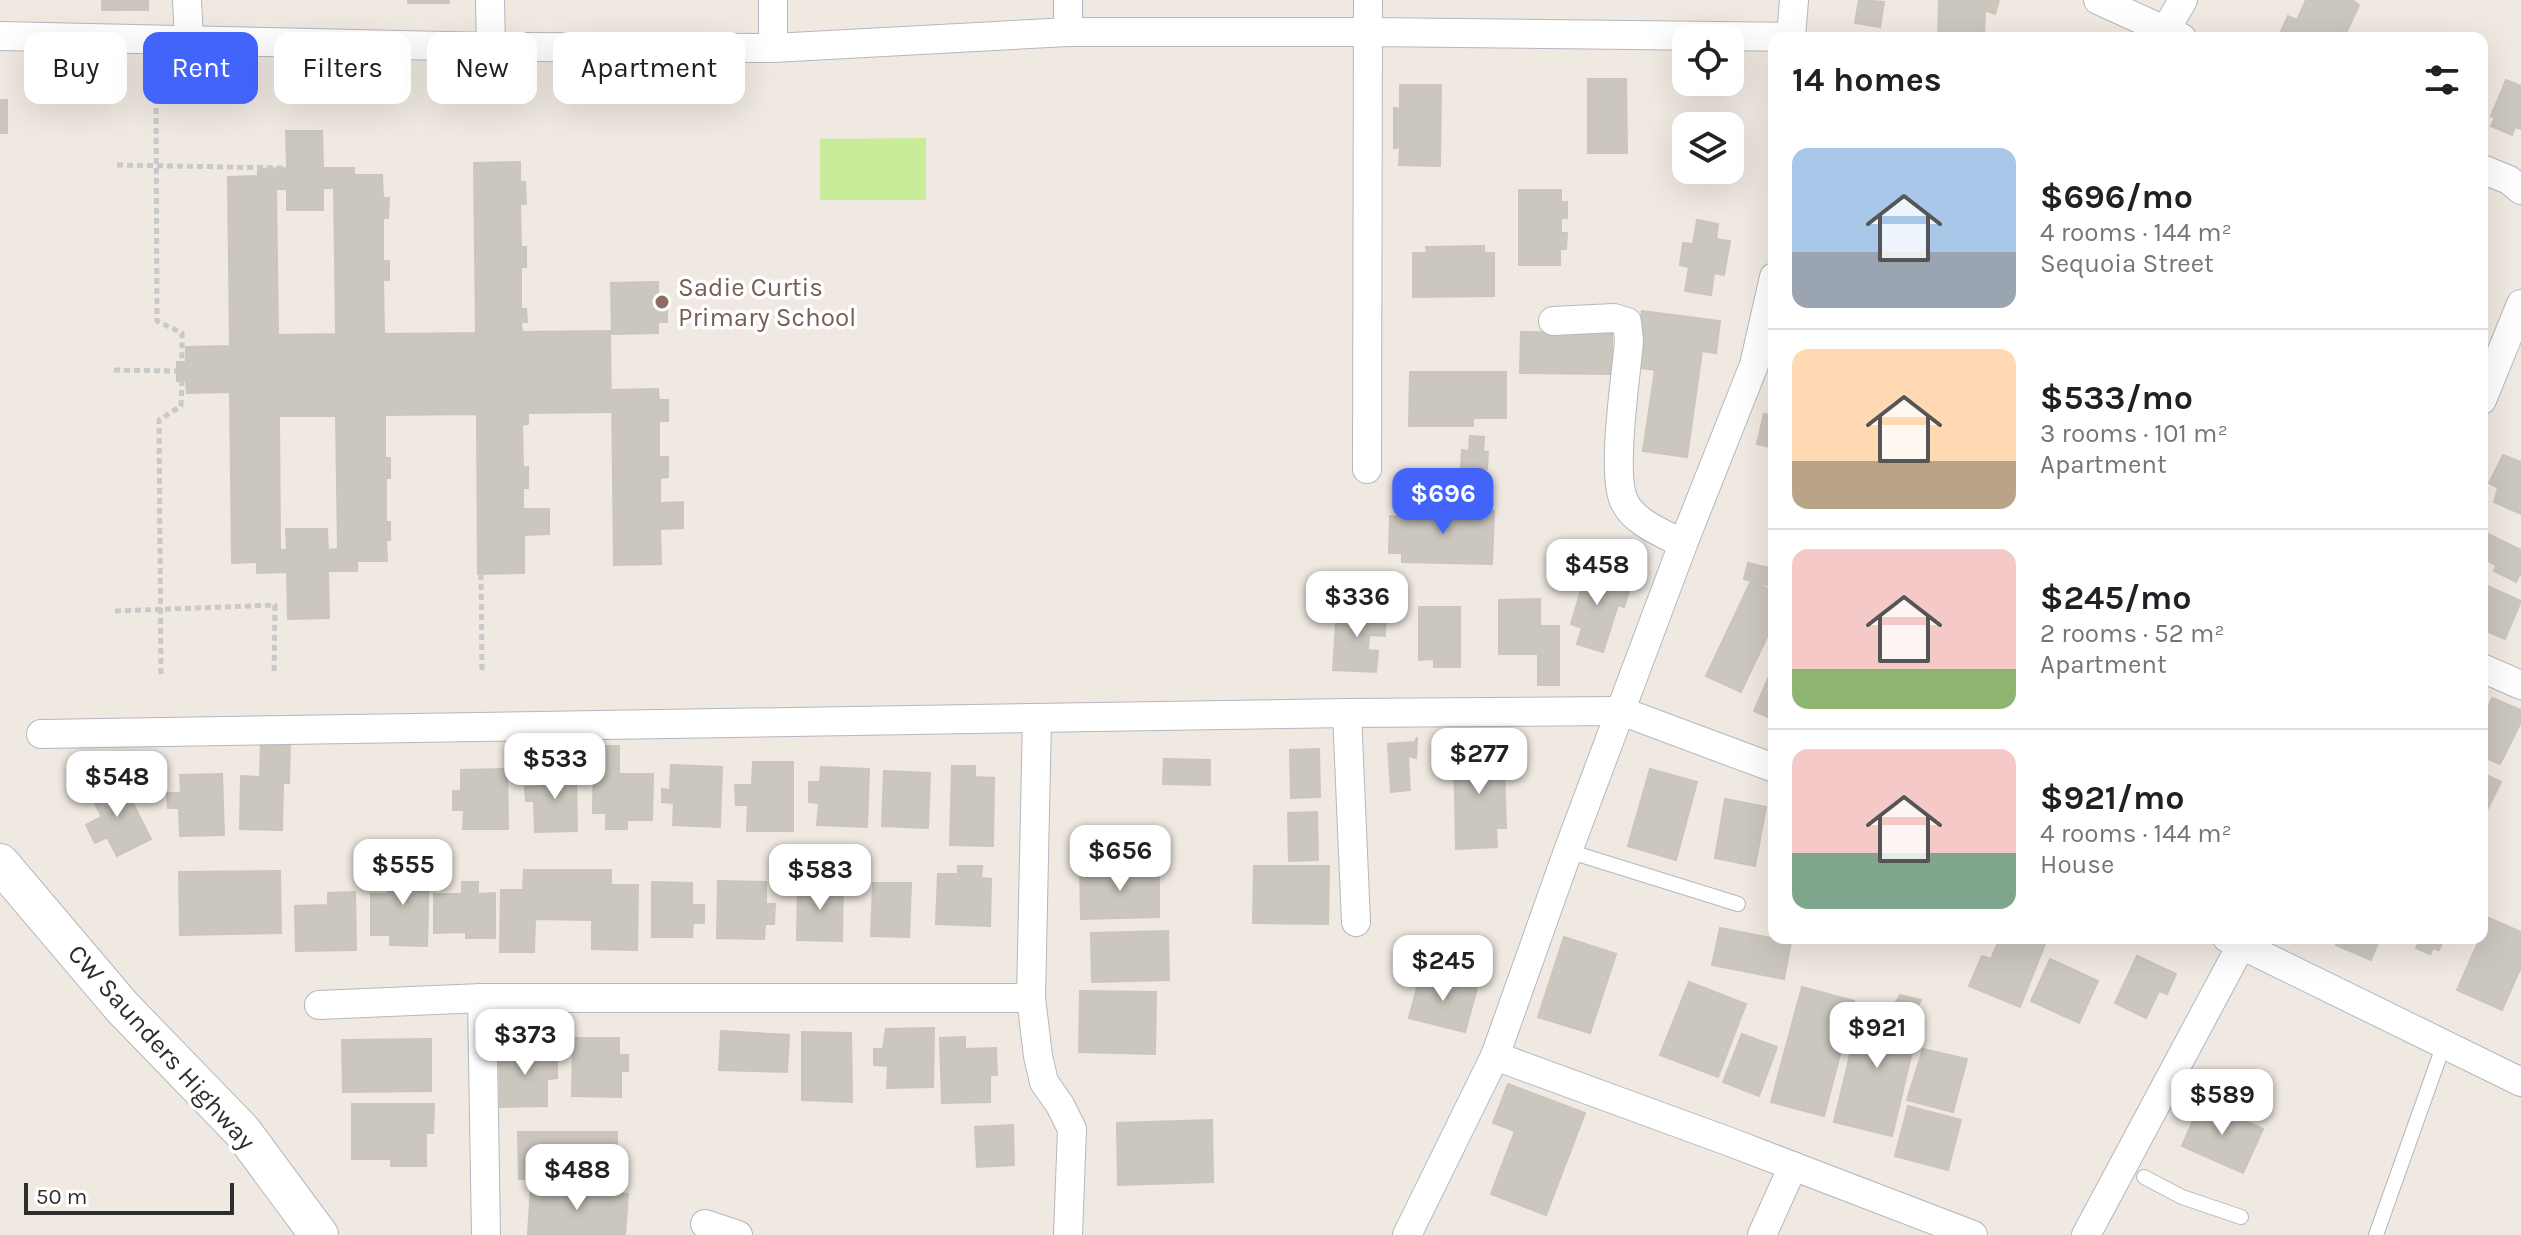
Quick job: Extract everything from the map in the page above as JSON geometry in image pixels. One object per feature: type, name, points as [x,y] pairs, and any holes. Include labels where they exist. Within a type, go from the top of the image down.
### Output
[{"type":"main road","name":"CW Saunders Highway","points":[[0,863],[122,1007],[242,1131],[319,1235]]},
{"type":"street","points":[[187,0],[189,32]]},
{"type":"street","points":[[490,0],[491,32]]},
{"type":"street","points":[[773,0],[773,48]]},
{"type":"street","points":[[1068,0],[1068,32]]},
{"type":"street","points":[[1367,469],[1368,0]]},
{"type":"street","points":[[1791,32],[1794,0]]},
{"type":"street","points":[[2098,0],[2170,32]]},
{"type":"street","points":[[2175,32],[2183,0]]},
{"type":"street","points":[[537,47],[773,48],[1068,32],[1768,37]]},
{"type":"street","points":[[0,36],[143,38]]},
{"type":"street","points":[[258,41],[427,45]]},
{"type":"street","points":[[2488,171],[2509,180],[2521,190]]},
{"type":"street","points":[[1407,1235],[1495,1056],[1683,544],[1754,365],[1768,303]]},
{"type":"street","points":[[2488,385],[2521,304]]},
{"type":"street","points":[[1553,321],[1614,318],[1627,322],[1629,341],[1618,463],[1624,501],[1638,519],[1683,544]]},
{"type":"street","points":[[2488,671],[2521,685]]},
{"type":"street","points":[[41,734],[1621,711],[1768,766]]},
{"type":"street","points":[[1347,713],[1356,922]]},
{"type":"street","points":[[1037,718],[1031,998],[1044,1082],[1072,1129],[1068,1235]]},
{"type":"street","points":[[2086,1235],[2236,944]]},
{"type":"street","points":[[2246,944],[2521,1082]]},
{"type":"street","points":[[319,1005],[482,998],[1031,998]]},
{"type":"street","points":[[482,998],[486,1235]]},
{"type":"street","points":[[1495,1056],[1973,1235]]},
{"type":"street","points":[[1762,1235],[1793,1166]]},
{"type":"street","points":[[705,1224],[738,1235]]},
{"type":"lane","points":[[1568,851],[1738,904]]},
{"type":"lane","points":[[2376,1235],[2444,1044]]},
{"type":"lane","points":[[2144,1177],[2182,1197],[2241,1217]]},
{"type":"path","points":[[156,104],[157,321],[182,333],[182,362]]},
{"type":"path","points":[[117,165],[286,168]]},
{"type":"path","points":[[114,370],[177,371]]},
{"type":"path","points":[[161,674],[159,420],[181,406],[182,380]]},
{"type":"path","points":[[481,574],[482,670]]},
{"type":"path","points":[[115,611],[275,605],[274,672]]},
{"type":"green space","points":[[926,138],[926,200],[820,200],[820,139]]},
{"type":"building","points":[[102,0],[148,0],[148,10],[102,10]]},
{"type":"building","points":[[408,0],[449,0],[449,3],[408,3]]},
{"type":"building","points":[[1859,0],[1884,2],[1880,27],[1855,23]]},
{"type":"building","points":[[1939,0],[1999,0],[1995,14],[1985,10],[1984,32],[1938,32]]},
{"type":"building","points":[[2306,0],[2352,0],[2359,5],[2346,32],[2281,32],[2288,16],[2297,20]]},
{"type":"building","points":[[1588,79],[1626,79],[1627,153],[1588,153]]},
{"type":"building","points":[[2506,80],[2521,86],[2521,129],[2515,127],[2512,135],[2491,126],[2495,118],[2491,116]]},
{"type":"building","points":[[1400,85],[1441,85],[1440,166],[1399,165],[1400,147],[1394,148],[1394,108],[1400,109]]},
{"type":"building","points":[[0,100],[7,100],[7,133],[0,133]]},
{"type":"building","points":[[286,131],[322,131],[323,168],[354,168],[354,175],[382,175],[383,198],[389,198],[388,218],[383,218],[383,261],[389,261],[389,280],[383,280],[384,334],[476,333],[474,163],[520,162],[520,182],[525,182],[526,204],[520,204],[521,247],[526,247],[526,267],[521,267],[521,309],[526,309],[527,322],[521,322],[522,332],[610,331],[611,412],[528,413],[528,424],[522,425],[523,468],[528,467],[528,488],[523,488],[523,509],[549,509],[549,534],[524,535],[524,573],[478,574],[477,414],[385,415],[385,458],[390,458],[390,478],[386,478],[386,522],[390,522],[390,540],[386,540],[387,561],[357,561],[357,571],[328,571],[329,618],[288,619],[287,572],[257,573],[257,562],[232,563],[230,392],[187,393],[186,380],[177,381],[177,362],[186,362],[186,347],[230,346],[228,177],[258,176],[258,169],[287,168]],"holes":[[[323,188],[334,188],[336,334],[278,335],[276,189],[287,189],[287,210],[323,210]],[[279,416],[336,416],[338,549],[328,550],[327,529],[286,529],[287,550],[280,550]]]},
{"type":"building","points":[[1519,190],[1561,190],[1561,202],[1567,202],[1567,218],[1561,218],[1561,233],[1567,233],[1566,249],[1560,249],[1560,265],[1519,265]]},
{"type":"building","points":[[1697,220],[1718,224],[1716,239],[1730,241],[1724,275],[1714,273],[1711,295],[1685,291],[1689,267],[1680,265],[1683,243],[1693,244]]},
{"type":"building","points":[[1484,246],[1484,253],[1494,253],[1494,296],[1413,297],[1413,253],[1427,253],[1426,247]]},
{"type":"building","points":[[658,282],[658,305],[667,305],[667,322],[658,322],[658,333],[612,334],[611,283]]},
{"type":"building","points":[[1642,311],[1720,321],[1716,353],[1702,351],[1687,457],[1643,451],[1655,370],[1634,367]]},
{"type":"building","points":[[1521,332],[1612,334],[1612,374],[1520,373]]},
{"type":"building","points":[[1410,372],[1506,372],[1506,418],[1473,418],[1473,426],[1409,426]]},
{"type":"building","points":[[658,389],[659,400],[668,400],[668,421],[659,421],[659,457],[668,457],[668,477],[660,478],[660,503],[683,502],[683,528],[660,529],[661,564],[614,565],[612,390]]},
{"type":"building","points":[[1764,414],[1768,415],[1768,447],[1757,444]]},
{"type":"building","points":[[1470,436],[1484,437],[1483,451],[1488,452],[1487,469],[1461,467],[1462,450],[1469,451]]},
{"type":"building","points":[[2503,455],[2521,462],[2521,514],[2494,502],[2498,488],[2489,483]]},
{"type":"building","points":[[1403,509],[1494,511],[1492,564],[1402,562],[1402,553],[1389,553],[1390,516],[1403,517]]},
{"type":"building","points":[[2488,534],[2521,550],[2521,573],[2516,582],[2494,571],[2496,565],[2488,561]]},
{"type":"building","points":[[1748,563],[1768,568],[1768,585],[1744,579]]},
{"type":"building","points":[[1577,567],[1631,585],[1624,607],[1618,605],[1603,652],[1577,644],[1582,628],[1571,624],[1581,590],[1571,586]]},
{"type":"building","points":[[1751,581],[1768,589],[1768,635],[1741,692],[1706,676]]},
{"type":"building","points":[[2488,586],[2521,601],[2505,639],[2488,632]]},
{"type":"building","points":[[1383,588],[1400,588],[1400,605],[1384,605]]},
{"type":"building","points":[[1540,599],[1540,626],[1559,626],[1559,685],[1538,685],[1538,654],[1499,654],[1499,600]]},
{"type":"building","points":[[1337,607],[1386,610],[1385,636],[1369,635],[1368,650],[1378,651],[1376,672],[1333,670]]},
{"type":"building","points":[[1419,607],[1460,607],[1460,667],[1434,667],[1434,659],[1419,660]]},
{"type":"building","points":[[1768,679],[1768,717],[1754,711]]},
{"type":"building","points":[[2492,698],[2521,710],[2521,722],[2500,764],[2488,759],[2488,708]]},
{"type":"building","points":[[1417,737],[1416,758],[1408,756],[1410,790],[1391,792],[1388,744],[1415,742]]},
{"type":"building","points":[[261,740],[290,741],[289,783],[283,783],[282,830],[240,829],[241,776],[260,777]]},
{"type":"building","points":[[1498,744],[1499,769],[1504,769],[1506,828],[1496,828],[1497,847],[1456,849],[1454,745]]},
{"type":"building","points":[[594,746],[619,746],[619,774],[653,774],[652,820],[627,820],[627,829],[606,829],[606,813],[593,813]]},
{"type":"building","points":[[1319,749],[1320,797],[1291,798],[1290,750]]},
{"type":"building","points":[[1164,759],[1210,760],[1210,785],[1163,784]]},
{"type":"building","points":[[753,762],[793,762],[793,831],[747,831],[748,805],[736,805],[735,785],[752,785]]},
{"type":"building","points":[[671,765],[722,767],[720,827],[673,825],[674,803],[662,802],[662,789],[670,790]]},
{"type":"building","points":[[952,766],[975,766],[975,777],[994,778],[993,846],[950,845]]},
{"type":"building","points":[[821,767],[869,769],[867,827],[817,825],[819,803],[809,802],[809,782],[820,782]]},
{"type":"building","points":[[507,769],[508,829],[463,829],[464,810],[453,810],[453,791],[461,791],[461,770]]},
{"type":"building","points":[[1650,769],[1697,782],[1676,860],[1628,846]]},
{"type":"building","points":[[576,770],[577,831],[535,832],[534,801],[526,801],[525,787],[538,786],[538,771]]},
{"type":"building","points":[[884,771],[930,773],[928,828],[882,826]]},
{"type":"building","points":[[222,774],[224,835],[180,836],[179,808],[168,808],[167,793],[181,793],[180,775]]},
{"type":"building","points":[[2488,776],[2501,782],[2488,808]]},
{"type":"building","points":[[120,778],[151,839],[117,856],[107,837],[95,843],[86,825],[102,817],[90,794]]},
{"type":"building","points":[[1725,799],[1766,807],[1755,866],[1715,858]]},
{"type":"building","points":[[1317,812],[1318,860],[1289,861],[1288,813]]},
{"type":"building","points":[[388,866],[429,866],[427,946],[390,945],[390,935],[371,935],[371,894],[388,894]]},
{"type":"building","points":[[958,866],[982,866],[981,878],[991,879],[990,926],[936,924],[938,874],[958,874]]},
{"type":"building","points":[[1254,866],[1329,866],[1328,924],[1253,923]]},
{"type":"building","points":[[1159,867],[1159,917],[1081,919],[1080,868]]},
{"type":"building","points":[[524,870],[611,870],[611,885],[638,885],[637,950],[592,949],[592,920],[535,919],[534,952],[500,952],[501,890],[523,890]]},
{"type":"building","points":[[280,871],[281,933],[180,935],[179,872]]},
{"type":"building","points":[[718,881],[766,882],[766,904],[775,904],[774,924],[765,924],[764,939],[717,938]]},
{"type":"building","points":[[462,882],[478,882],[478,894],[495,893],[495,938],[466,938],[466,932],[434,933],[434,894],[462,894]]},
{"type":"building","points":[[652,882],[692,883],[692,905],[704,905],[704,923],[693,923],[692,937],[652,937]]},
{"type":"building","points":[[798,882],[843,883],[842,941],[797,940]]},
{"type":"building","points":[[873,883],[911,883],[909,937],[871,936]]},
{"type":"building","points":[[355,892],[356,950],[296,951],[295,906],[328,905],[328,893]]},
{"type":"building","points":[[2489,918],[2521,932],[2521,967],[2502,1010],[2457,990],[2477,944],[2488,944]]},
{"type":"building","points":[[1720,928],[1768,937],[1768,944],[1791,944],[1784,979],[1712,965]]},
{"type":"building","points":[[1168,931],[1169,980],[1092,982],[1091,933]]},
{"type":"building","points":[[1564,937],[1616,954],[1590,1033],[1538,1017]]},
{"type":"building","points":[[1997,944],[2045,944],[2020,1007],[1969,986],[1982,956],[1991,959]]},
{"type":"building","points":[[2336,944],[2378,944],[2371,960]]},
{"type":"building","points":[[2418,944],[2442,944],[2439,950],[2433,948],[2430,954],[2416,948]]},
{"type":"building","points":[[2137,956],[2176,974],[2167,994],[2159,991],[2146,1018],[2115,1003]]},
{"type":"building","points":[[2050,959],[2098,981],[2079,1023],[2031,1001]]},
{"type":"building","points":[[1421,973],[1477,988],[1465,1032],[1409,1018]]},
{"type":"building","points":[[1689,982],[1746,1004],[1718,1077],[1660,1055]]},
{"type":"building","points":[[1802,987],[1854,1001],[1824,1116],[1771,1102]]},
{"type":"building","points":[[1080,991],[1156,992],[1155,1054],[1079,1052]]},
{"type":"building","points":[[1900,995],[1921,1000],[1916,1009],[1896,1002]]},
{"type":"building","points":[[1862,1005],[1920,1018],[1892,1136],[1834,1122]]},
{"type":"building","points":[[934,1028],[933,1087],[887,1088],[888,1066],[874,1065],[874,1049],[883,1049],[886,1029]]},
{"type":"building","points":[[721,1031],[789,1035],[787,1072],[719,1070]]},
{"type":"building","points":[[802,1032],[851,1033],[852,1102],[802,1100]]},
{"type":"building","points":[[1742,1034],[1777,1047],[1759,1096],[1723,1082]]},
{"type":"building","points":[[965,1037],[965,1049],[996,1048],[997,1075],[990,1075],[990,1102],[942,1103],[940,1038]]},
{"type":"building","points":[[573,1038],[619,1038],[619,1055],[628,1055],[628,1071],[621,1071],[621,1097],[572,1096]]},
{"type":"building","points":[[431,1039],[431,1091],[343,1092],[342,1040]]},
{"type":"building","points":[[548,1048],[549,1062],[557,1062],[557,1078],[547,1079],[547,1106],[500,1107],[499,1049]]},
{"type":"building","points":[[1923,1049],[1967,1059],[1953,1112],[1907,1100]]},
{"type":"building","points":[[1508,1084],[1585,1113],[1546,1215],[1491,1194],[1515,1131],[1493,1123]]},
{"type":"building","points":[[2201,1102],[2263,1129],[2243,1173],[2182,1146]]},
{"type":"building","points":[[352,1104],[434,1104],[433,1133],[426,1133],[426,1166],[391,1166],[391,1159],[352,1159]]},
{"type":"building","points":[[1908,1106],[1961,1120],[1948,1170],[1895,1156]]},
{"type":"building","points":[[1212,1120],[1213,1182],[1118,1185],[1117,1123]]},
{"type":"building","points":[[1013,1125],[1014,1165],[977,1167],[975,1127]]},
{"type":"building","points":[[518,1132],[558,1132],[558,1178],[519,1179]]},
{"type":"building","points":[[558,1132],[617,1132],[617,1178],[558,1178]]},
{"type":"building","points":[[531,1187],[628,1194],[625,1235],[528,1234]]},
{"type":"place","name":"Sadie Curtis Primary School","points":[[662,302]]}]
